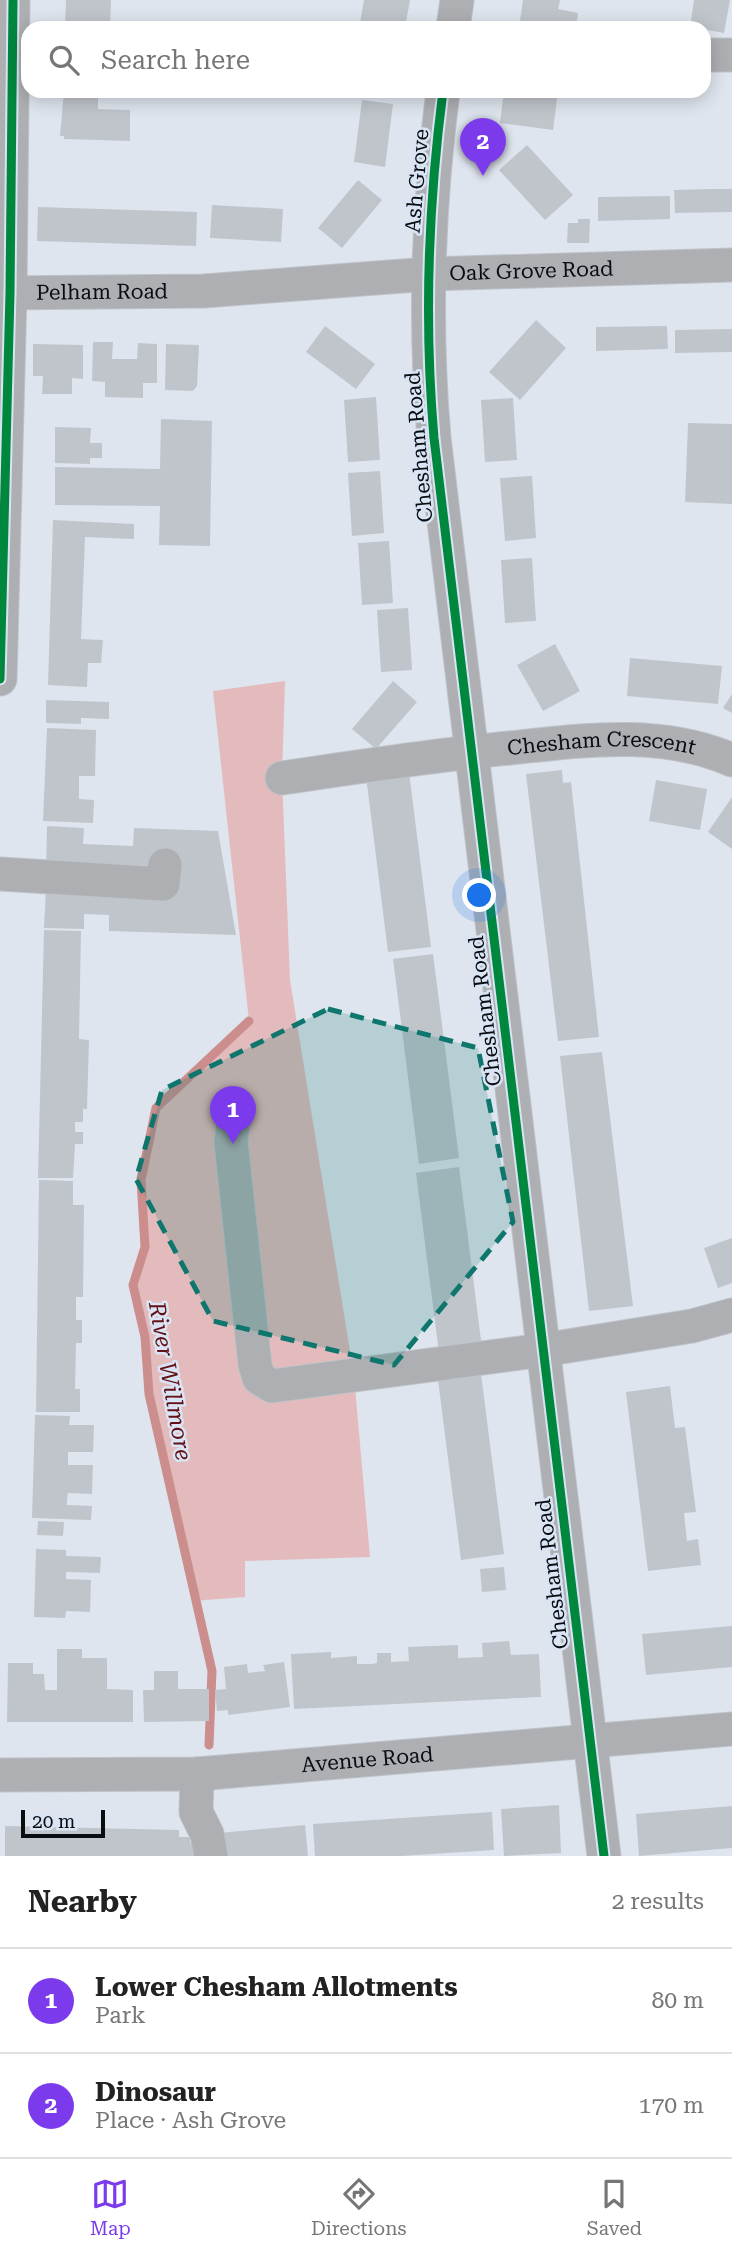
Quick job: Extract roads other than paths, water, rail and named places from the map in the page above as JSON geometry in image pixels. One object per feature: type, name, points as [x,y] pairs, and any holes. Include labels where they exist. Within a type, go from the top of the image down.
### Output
[{"type":"street","points":[[0,679],[5,293],[13,0]]},
{"type":"street","points":[[454,21],[457,0]]},
{"type":"street","points":[[711,55],[732,55]]},
{"type":"street","name":"Ash Grove","points":[[429,274],[432,197],[442,98]]},
{"type":"street","name":"Oak Grove Road","points":[[204,292],[429,274],[732,265]]},
{"type":"street","name":"Chesham Road","points":[[429,274],[432,417],[604,1856]]},
{"type":"street","name":"Pelham Road","points":[[5,293],[204,292]]},
{"type":"street","name":"Chesham Crescent","points":[[282,778],[471,752],[608,738],[665,741],[732,760]]},
{"type":"street","points":[[0,874],[163,884],[165,865]]},
{"type":"street","points":[[235,1107],[231,1142],[255,1365],[260,1378],[272,1386],[543,1350],[692,1326],[732,1315]]},
{"type":"street","name":"Avenue Road","points":[[0,1775],[197,1774],[732,1729]]},
{"type":"street","points":[[197,1774],[196,1812],[207,1833],[211,1856]]},
{"type":"waterway","name":"River Willmore","points":[[209,1745],[212,1671],[149,1394],[145,1337],[133,1285],[145,1247],[141,1180],[156,1108],[249,1021]]},
{"type":"place","name":"Dinosaur","points":[[483,176]]},
{"type":"place","name":"Lower Chesham Allotments","points":[[233,1144]]}]
